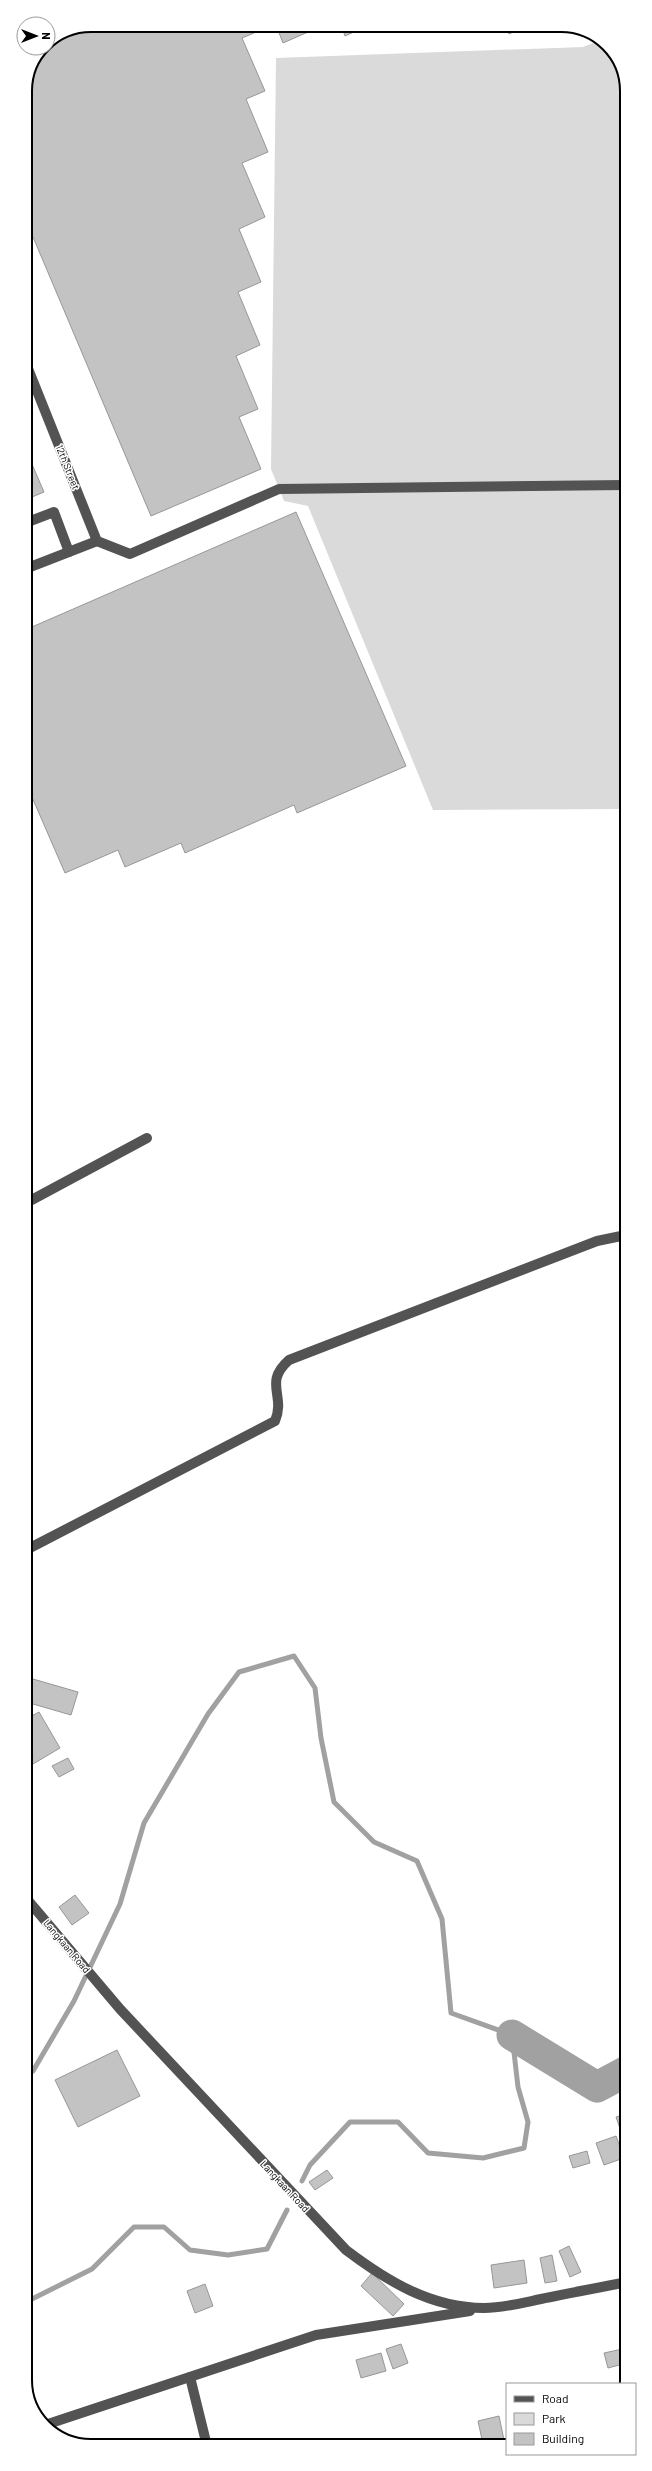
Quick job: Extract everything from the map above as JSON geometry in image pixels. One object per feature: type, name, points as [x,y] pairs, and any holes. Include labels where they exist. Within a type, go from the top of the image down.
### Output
[{"type":"street","name":"12th Street","points":[[32,378],[97,541]]},
{"type":"street","points":[[32,567],[97,541],[130,554],[279,489],[620,485]]},
{"type":"street","points":[[32,520],[54,512],[70,552]]},
{"type":"street","points":[[32,1200],[147,1138]]},
{"type":"street","points":[[32,1547],[275,1421],[279,1411],[275,1384],[279,1369],[289,1360],[597,1241],[620,1236]]},
{"type":"street","name":"Langkaan Road","points":[[32,1905],[120,2009],[346,2250],[374,2271],[401,2287],[430,2300],[455,2306],[484,2308],[513,2305],[620,2283]]},
{"type":"street","points":[[51,2423],[316,2335],[484,2308]]},
{"type":"street","points":[[190,2377],[205,2439]]},
{"type":"green space","points":[[595,42],[605,52],[612,61],[617,72],[620,91],[620,809],[433,810],[308,506],[284,501],[271,469],[276,58],[583,47]]},
{"type":"building","points":[[91,32],[254,33],[242,38],[265,91],[246,99],[268,152],[242,163],[265,217],[239,229],[261,282],[238,292],[260,345],[236,356],[258,409],[239,417],[261,469],[151,516],[32,235],[33,79],[36,68],[44,56],[56,56],[56,44],[68,36]]},
{"type":"building","points":[[279,32],[308,32],[283,43]]},
{"type":"building","points":[[344,32],[354,32],[345,36]]},
{"type":"building","points":[[32,464],[44,492],[32,497]]},
{"type":"building","points":[[296,512],[406,766],[297,813],[294,805],[185,853],[181,843],[125,867],[118,850],[65,873],[32,797],[32,627]]},
{"type":"building","points":[[32,1679],[78,1692],[71,1715],[32,1704]]},
{"type":"building","points":[[39,1712],[60,1748],[33,1764],[32,1762],[32,1716]]},
{"type":"building","points":[[68,1758],[74,1769],[59,1777],[52,1766]]},
{"type":"building","points":[[75,1895],[89,1913],[72,1925],[59,1907]]},
{"type":"building","points":[[117,2050],[140,2096],[78,2127],[55,2080]]},
{"type":"building","points":[[620,2116],[620,2128],[616,2117]]},
{"type":"building","points":[[616,2136],[620,2147],[620,2159],[604,2165],[596,2143]]},
{"type":"building","points":[[587,2151],[590,2163],[573,2168],[569,2156]]},
{"type":"building","points":[[327,2170],[333,2178],[315,2190],[309,2182]]},
{"type":"building","points":[[569,2246],[581,2272],[570,2277],[559,2251]]},
{"type":"building","points":[[552,2255],[557,2281],[545,2283],[540,2258]]},
{"type":"building","points":[[524,2260],[527,2283],[494,2288],[491,2265]]},
{"type":"building","points":[[372,2273],[404,2304],[393,2316],[361,2286]]},
{"type":"building","points":[[205,2284],[213,2306],[195,2313],[187,2291]]},
{"type":"building","points":[[401,2344],[408,2363],[393,2369],[386,2349]]},
{"type":"building","points":[[620,2350],[620,2365],[608,2368],[604,2353]]},
{"type":"building","points":[[381,2353],[386,2371],[361,2378],[356,2360]]},
{"type":"building","points":[[499,2416],[504,2439],[482,2439],[478,2421]]},
{"type":"waterway","points":[[32,2071],[74,2001],[120,1904],[144,1823],[208,1714],[239,1672],[294,1656],[315,1688],[321,1738],[334,1802],[374,1842],[417,1861],[442,1919],[451,2013],[512,2035],[518,2087],[528,2122],[524,2148],[483,2158],[428,2153],[398,2122],[350,2122],[310,2165],[302,2181]]},
{"type":"waterway","points":[[512,2035],[597,2087],[620,2075]]},
{"type":"waterway","points":[[32,2299],[92,2269],[134,2227],[164,2227],[190,2250],[228,2255],[267,2249],[287,2210]]}]
